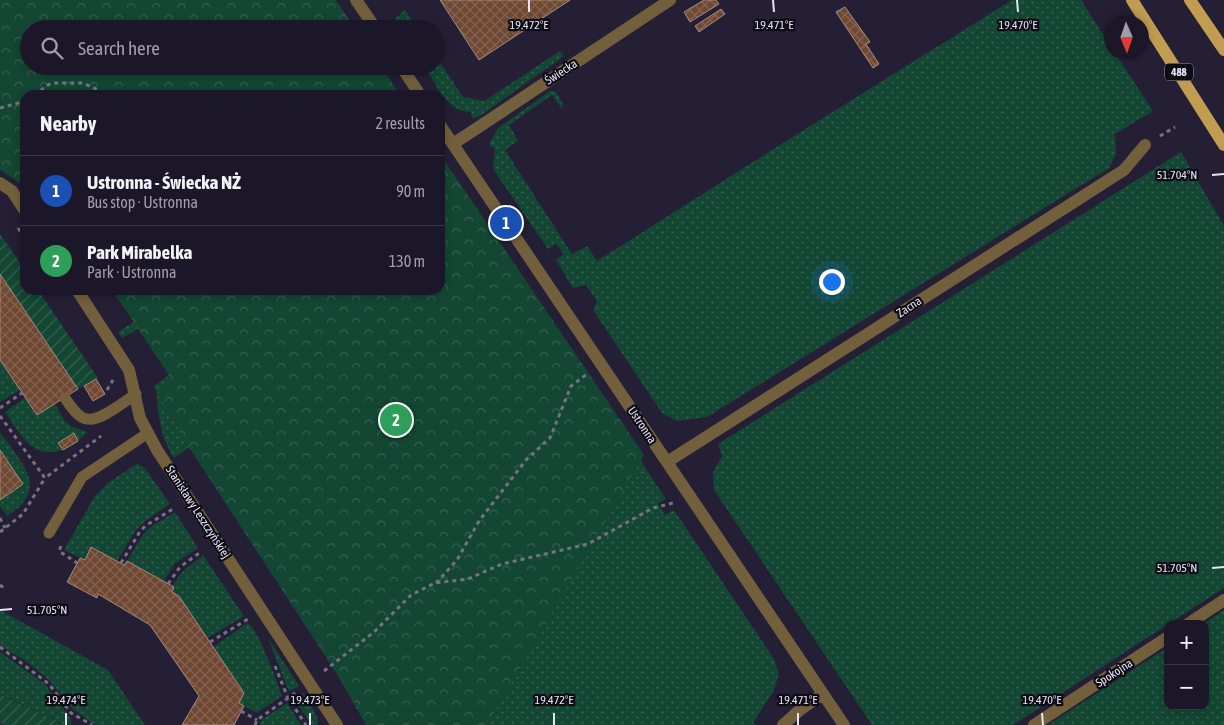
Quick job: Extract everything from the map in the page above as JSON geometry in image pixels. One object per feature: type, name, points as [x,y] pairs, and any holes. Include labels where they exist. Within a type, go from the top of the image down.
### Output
[{"type":"main road","name":"488","points":[[1132,0],[1224,145]]},
{"type":"main road","points":[[1190,0],[1224,50]]},
{"type":"street","points":[[356,0],[370,20]]},
{"type":"street","name":"Świecka","points":[[453,144],[670,0]]},
{"type":"street","points":[[407,75],[417,90]]},
{"type":"street","name":"Ustronna","points":[[445,132],[844,725]]},
{"type":"street","name":"Zacna","points":[[667,462],[1124,170],[1145,145]]},
{"type":"street","points":[[0,184],[12,191],[20,203]]},
{"type":"street","name":"Stanisławy Leszczyńskiej","points":[[80,295],[129,370],[140,418],[163,459],[337,725]]},
{"type":"street","points":[[1194,620],[1224,600]]},
{"type":"street","name":"Spokojna","points":[[1034,725],[1164,640]]},
{"type":"street","points":[[782,725],[823,694]]},
{"type":"lane","points":[[64,398],[76,412],[86,419],[96,419],[136,394]]},
{"type":"lane","points":[[49,533],[82,477],[148,432]]},
{"type":"path","points":[[41,90],[51,83],[83,83],[98,90]]},
{"type":"path","points":[[0,108],[20,102]]},
{"type":"path","points":[[435,583],[457,560],[478,521],[526,460],[550,438],[572,386],[588,373]]},
{"type":"path","points":[[0,408],[22,393]]},
{"type":"path","points":[[0,416],[45,478]]},
{"type":"path","points":[[0,532],[23,514],[45,478],[108,431]]},
{"type":"path","points":[[255,725],[257,720],[310,683],[374,632],[411,595],[435,583],[468,578],[502,564],[588,544],[653,508],[675,502]]},
{"type":"path","points":[[121,563],[145,526],[176,507]]},
{"type":"path","points":[[0,518],[5,528]]},
{"type":"path","points":[[168,584],[180,567],[204,550],[200,542]]},
{"type":"path","points":[[59,551],[77,563]]},
{"type":"path","points":[[0,584],[4,588]]},
{"type":"path","points":[[210,642],[251,618]]},
{"type":"path","points":[[0,647],[49,684],[71,713],[92,725]]},
{"type":"path","points":[[274,664],[288,698],[306,725]]},
{"type":"path","points":[[241,711],[257,720]]},
{"type":"green space","points":[[0,0],[336,0],[349,20],[20,20],[20,75],[387,75],[397,90],[20,90],[20,183],[0,170]]},
{"type":"green space","points":[[1012,0],[1081,0],[1104,36],[1104,60],[1120,60],[1153,111],[1115,134],[1116,154],[1109,168],[707,417],[677,421],[662,413],[593,310],[597,301],[586,285],[573,288],[556,260],[564,254],[556,244],[548,249],[493,169],[495,149],[489,144],[498,128],[550,91],[556,92],[563,104],[562,109],[552,95],[509,125],[518,141],[505,150],[572,254],[587,246],[597,261]]},
{"type":"green space","points":[[405,10],[412,20],[395,20]]},
{"type":"green space","points":[[560,51],[564,56],[480,116],[472,118],[471,112],[456,108],[445,98],[445,90],[439,90],[430,75],[445,75],[445,70],[463,97],[484,101]]},
{"type":"green space","points":[[1181,152],[1224,226],[1224,588],[1175,620],[1164,620],[1164,627],[1013,725],[872,725],[714,490],[713,472],[722,456],[718,444]]},
{"type":"green space","points":[[445,161],[644,455],[487,725],[366,725],[358,711],[360,709],[189,447],[157,393],[169,375],[116,295],[445,295]]},
{"type":"green space","points":[[0,234],[20,263],[20,295],[41,295],[98,378],[78,389],[0,274]]},
{"type":"green space","points":[[445,293],[588,381],[666,499],[658,504],[665,515],[674,510],[774,659],[779,674],[774,690],[753,723],[757,725],[441,725],[404,671],[358,711],[337,674],[189,447],[174,458],[171,453],[161,428],[157,394],[154,386],[169,375],[138,329],[122,338],[118,332],[134,322],[115,295],[445,295]]},
{"type":"green space","points":[[0,360],[20,390],[0,402]]},
{"type":"green space","points":[[25,398],[37,415],[55,404],[64,420],[72,427],[88,432],[78,441],[74,433],[59,443],[63,450],[52,452],[35,448],[22,436],[5,412]]},
{"type":"green space","points":[[0,432],[23,465],[30,486],[28,496],[20,506],[7,516],[0,506],[0,500],[23,484],[0,450]]},
{"type":"green space","points":[[138,464],[145,468],[170,504],[145,521],[136,530],[117,561],[91,547],[85,560],[64,550],[95,496],[108,483]]},
{"type":"green space","points":[[175,512],[198,548],[175,563],[164,581],[127,561],[147,530]]},
{"type":"green space","points":[[203,555],[244,616],[208,638],[179,596],[172,592],[174,587],[172,586],[182,572]]},
{"type":"green space","points":[[0,610],[108,670],[145,725],[95,725],[73,709],[48,679],[27,662],[0,645]]},
{"type":"green space","points":[[1224,610],[1224,725],[1048,725],[1164,650],[1164,710],[1209,710],[1209,620]]},
{"type":"green space","points":[[247,623],[262,644],[282,696],[257,713],[239,703],[244,693],[214,649],[215,646]]},
{"type":"green space","points":[[268,638],[299,686],[290,691],[287,687]]},
{"type":"green space","points":[[0,652],[45,684],[71,719],[71,725],[66,725],[0,694]]},
{"type":"green space","points":[[303,693],[317,716],[318,725],[312,725],[294,699]]},
{"type":"green space","points":[[0,694],[66,725],[4,725],[0,723]]},
{"type":"green space","points":[[287,703],[301,725],[259,725],[263,719]]},
{"type":"building","points":[[440,0],[570,0],[479,60]]},
{"type":"building","points":[[704,0],[716,0],[719,4],[690,22],[684,12]]},
{"type":"building","points":[[845,7],[870,42],[866,44],[879,64],[873,68],[836,12]]},
{"type":"building","points":[[721,9],[725,14],[699,32],[695,26]]},
{"type":"building","points":[[0,274],[78,389],[37,415],[0,360]]},
{"type":"building","points":[[96,379],[105,394],[93,401],[84,386]]},
{"type":"building","points":[[74,433],[78,441],[63,450],[58,443]]},
{"type":"building","points":[[0,450],[23,484],[0,500]]},
{"type":"building","points":[[91,547],[124,565],[127,561],[174,587],[172,592],[179,596],[244,693],[239,703],[244,706],[234,725],[182,725],[199,696],[150,625],[98,594],[97,598],[67,582],[80,558],[85,560]]},
{"type":"place","name":"Ustronna - Świecka NŻ","points":[[506,223]]},
{"type":"place","name":"Park Mirabelka","points":[[396,420]]}]
